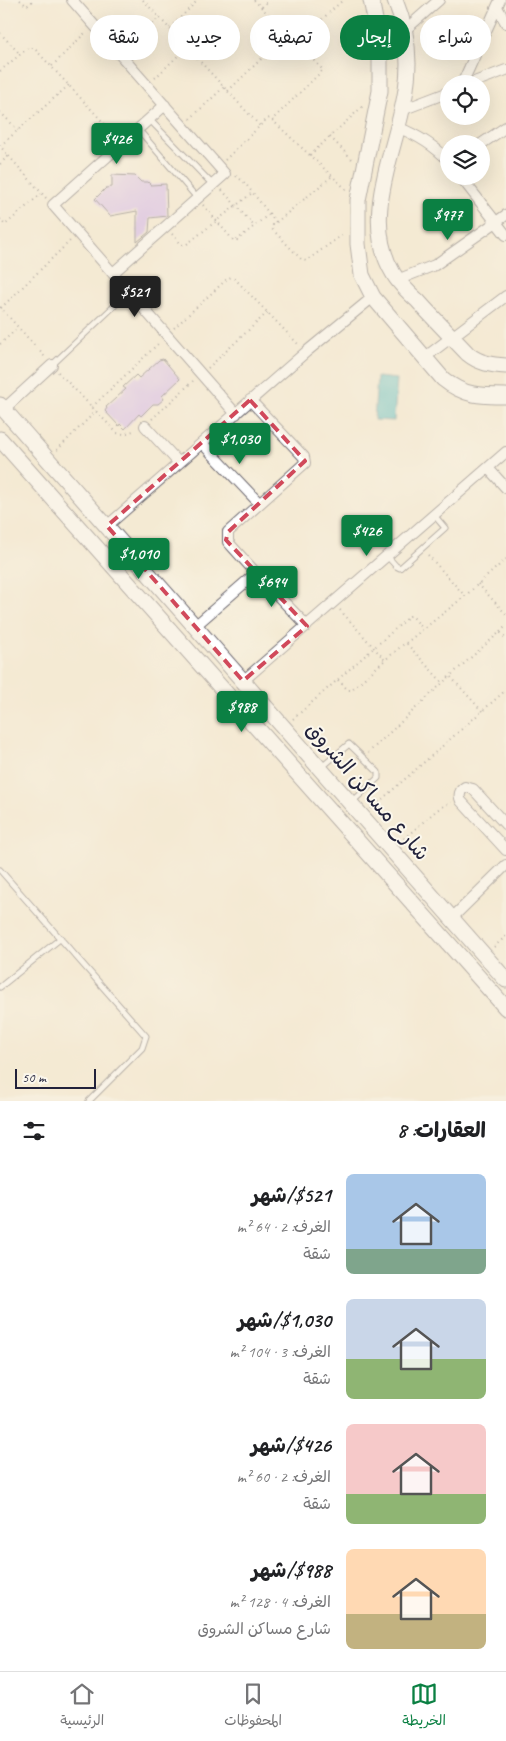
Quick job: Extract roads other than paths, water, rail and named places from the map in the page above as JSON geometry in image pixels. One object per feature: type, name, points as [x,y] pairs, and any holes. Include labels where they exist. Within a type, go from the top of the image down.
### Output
[{"type":"street","points":[[72,0],[222,170],[214,184],[113,273]]},
{"type":"street","points":[[371,0],[380,44],[380,91],[358,200],[362,275],[373,297],[424,358],[448,383],[465,393],[506,396]]},
{"type":"street","points":[[395,0],[400,15]]},
{"type":"street","points":[[410,26],[439,0]]},
{"type":"street","points":[[498,3],[506,21]]},
{"type":"street","points":[[466,75],[498,3]]},
{"type":"street","points":[[408,60],[406,88],[402,110],[388,162],[380,205],[381,240],[385,257],[397,280],[468,354],[479,361],[506,366]]},
{"type":"street","points":[[490,76],[506,70]]},
{"type":"street","points":[[402,110],[440,95]]},
{"type":"street","points":[[165,105],[52,205],[236,414]]},
{"type":"street","points":[[397,127],[421,138],[440,153]]},
{"type":"street","points":[[490,138],[506,127]]},
{"type":"street","points":[[467,185],[506,235]]},
{"type":"street","points":[[397,280],[435,265],[506,215]]},
{"type":"street","points":[[424,358],[506,296]]},
{"type":"street","points":[[107,526],[250,400],[373,297]]},
{"type":"street","points":[[2,407],[52,365]]},
{"type":"street","points":[[250,400],[304,456],[305,461],[304,465],[230,529],[227,537],[228,542],[256,574],[307,626]]},
{"type":"street","name":"شارع مساكن الشروق","points":[[2,407],[506,980]]},
{"type":"street","points":[[145,426],[179,463]]},
{"type":"street","name":"شارع مساكن الشروق","points":[[0,439],[506,1008]]},
{"type":"street","points":[[202,443],[259,504]]},
{"type":"street","points":[[243,681],[506,452]]},
{"type":"street","points":[[488,468],[506,488]]},
{"type":"street","points":[[118,572],[129,568],[135,558]]},
{"type":"street","points":[[195,626],[256,574]]},
{"type":"street","points":[[137,593],[140,582],[152,578]]},
{"type":"street","points":[[506,825],[473,789],[465,787],[461,790],[459,796],[461,801],[506,850]]},
{"type":"street","points":[[452,918],[506,865]]},
{"type":"lane","points":[[149,120],[214,184]]},
{"type":"lane","points":[[138,129],[197,198]]},
{"type":"lane","points":[[52,365],[129,292]]},
{"type":"lane","points":[[387,556],[400,568],[423,549],[445,528],[434,514]]},
{"type":"lane","points":[[320,769],[348,744],[352,744],[378,772],[378,777],[351,803]]},
{"type":"lane","points":[[0,870],[146,1036],[142,1048],[88,1101]]},
{"type":"lane","points":[[0,987],[61,938]]},
{"type":"water","points":[[377,377],[397,379],[394,421],[374,420]]}]
